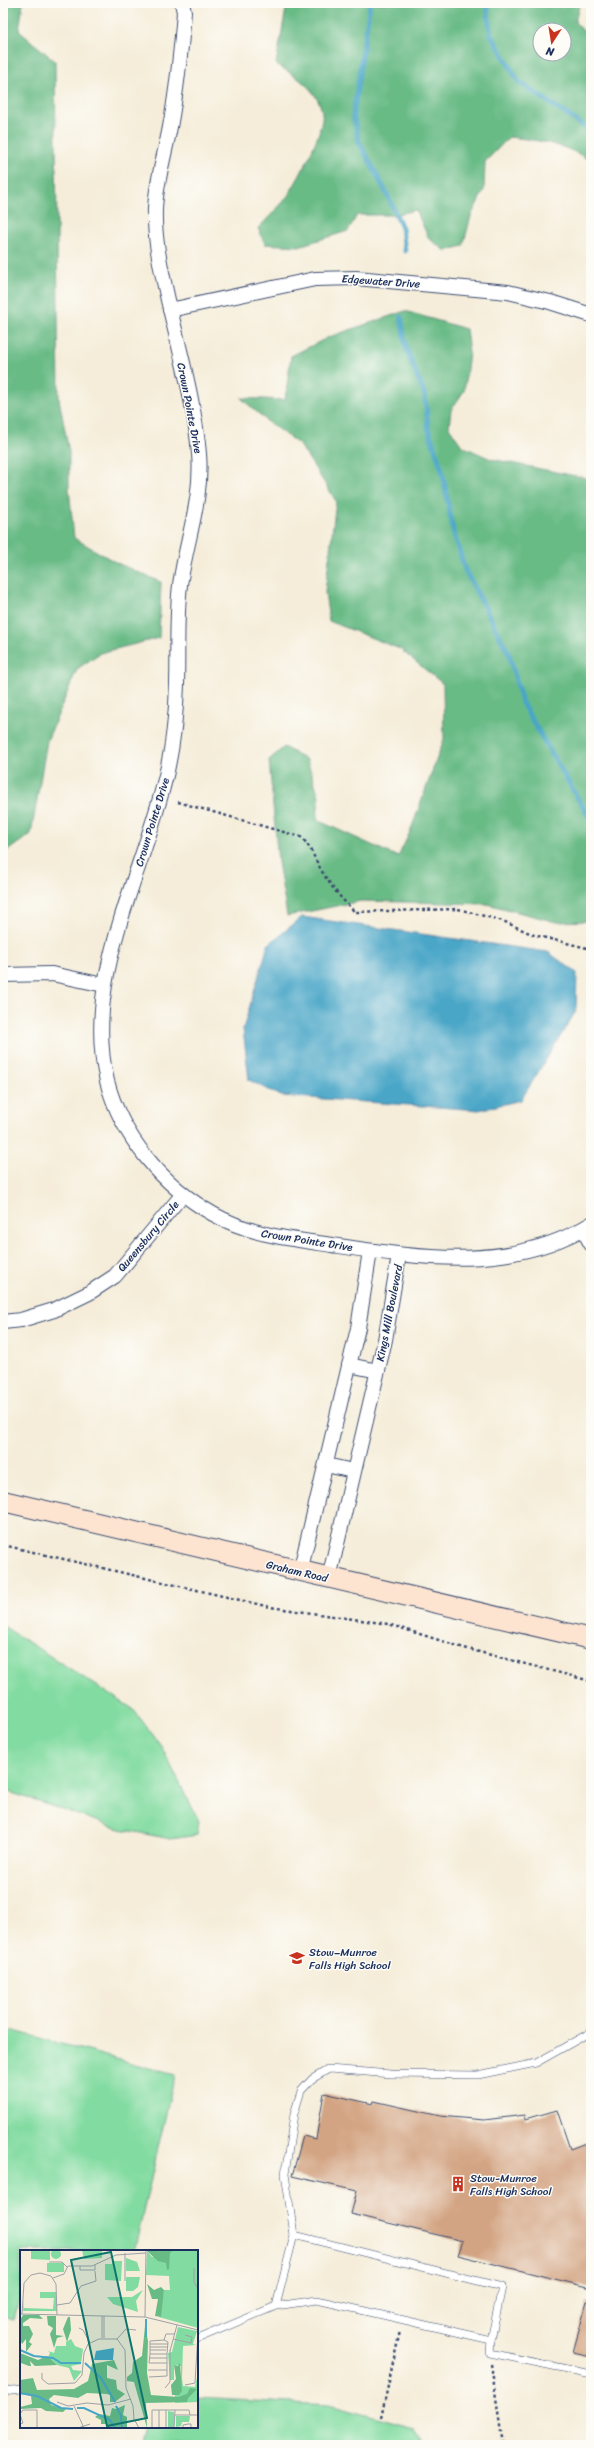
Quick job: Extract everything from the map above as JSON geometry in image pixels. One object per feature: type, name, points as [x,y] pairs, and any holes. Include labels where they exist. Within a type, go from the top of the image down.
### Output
[{"type":"main road","name":"Graham Road","points":[[3,1500],[300,1572],[591,1640]]},
{"type":"street","name":"Crown Pointe Drive","points":[[182,3],[184,12],[180,77],[155,207],[157,250],[196,430],[200,475],[180,584],[175,712],[171,749],[162,791],[104,985],[100,1027],[102,1055],[111,1096],[135,1142],[163,1176],[183,1194],[224,1220],[251,1230],[286,1238],[400,1255],[444,1258],[499,1256],[522,1252],[555,1242],[587,1226]]},
{"type":"street","name":"Edgewater Drive","points":[[170,310],[315,279],[356,278],[508,292],[550,302],[591,315]]},
{"type":"street","points":[[3,975],[52,974],[104,985]]},
{"type":"street","name":"Queensbury Circle","points":[[3,1322],[22,1320],[54,1310],[89,1293],[115,1276],[183,1194]]},
{"type":"street","points":[[587,1226],[591,1244]]},
{"type":"street","points":[[300,1572],[360,1315],[370,1250]]},
{"type":"street","name":"Kings Mill Boulevard","points":[[329,1578],[353,1471],[378,1371],[392,1305],[400,1255]]},
{"type":"street","name":"Kings Mill Boulevard","points":[[349,1365],[378,1371]]},
{"type":"street","points":[[326,1465],[353,1471]]},
{"type":"lane","points":[[276,2306],[294,2235],[285,2174],[294,2114],[301,2091],[312,2079],[329,2069],[390,2074],[478,2075],[536,2063],[591,2032]]},
{"type":"lane","points":[[294,2235],[502,2287],[490,2352],[591,2374]]},
{"type":"lane","points":[[198,2339],[276,2306],[317,2300],[491,2340]]},
{"type":"lane","points":[[3,2391],[20,2389]]},
{"type":"path","points":[[178,802],[301,837],[313,851],[328,882],[355,912],[458,909],[503,920],[534,935],[591,950]]},
{"type":"path","points":[[3,1545],[270,1607],[388,1624],[457,1646],[591,1681]]},
{"type":"path","points":[[381,2418],[402,2320]]},
{"type":"path","points":[[490,2352],[503,2445]]},
{"type":"green space","points":[[3,3],[23,3],[19,31],[55,61],[59,399],[69,452],[69,488],[74,538],[117,563],[161,582],[159,638],[100,653],[77,669],[47,741],[31,834],[3,854]]},
{"type":"green space","points":[[287,3],[580,3],[575,22],[591,39],[591,162],[562,147],[541,141],[509,137],[485,162],[484,190],[471,216],[463,246],[446,251],[429,239],[416,210],[393,215],[357,215],[348,231],[299,246],[265,244],[258,228],[284,201],[295,184],[315,144],[322,120],[322,112],[315,96],[298,78],[276,64]]},
{"type":"green space","points":[[405,311],[466,329],[469,353],[464,391],[451,410],[449,427],[462,446],[491,459],[591,479],[591,921],[556,922],[487,904],[361,901],[287,916],[278,862],[269,760],[284,747],[307,760],[319,796],[317,820],[398,857],[410,832],[444,739],[443,684],[400,649],[329,621],[325,592],[336,501],[300,445],[268,422],[241,398],[285,400],[291,356],[329,337]]},
{"type":"green space","points":[[3,1626],[133,1709],[160,1744],[199,1821],[197,1835],[171,1839],[120,1829],[3,1790]]},
{"type":"green space","points":[[3,2028],[175,2075],[134,2250],[20,2250],[20,2296],[14,2319],[3,2316]]},
{"type":"green space","points":[[198,2398],[329,2405],[414,2428],[426,2445],[141,2445],[145,2428],[198,2428]]},
{"type":"water","points":[[302,917],[548,952],[577,973],[576,1011],[521,1100],[479,1110],[281,1096],[249,1080],[243,1029],[268,945]]},
{"type":"building","name":"Stow-Munroe Falls High School","points":[[324,2093],[373,2104],[374,2101],[440,2116],[484,2120],[525,2115],[526,2119],[557,2110],[570,2149],[591,2141],[591,2288],[458,2255],[463,2241],[351,2214],[357,2191],[292,2176],[303,2136],[316,2139]]},
{"type":"building","points":[[587,2302],[591,2303],[591,2356],[573,2352]]},
{"type":"waterway","points":[[370,3],[353,115],[359,142],[387,194],[402,228],[405,251]]},
{"type":"waterway","points":[[487,3],[490,33],[519,82],[591,131]]},
{"type":"waterway","points":[[401,317],[406,348],[425,396],[428,428],[442,470],[453,531],[465,570],[509,654],[522,703],[591,821]]},
{"type":"place","name":"Stow–Munroe Falls High School","points":[[297,1958]]},
{"type":"place","name":"Stow-Munroe Falls High School","points":[[458,2184]]}]
